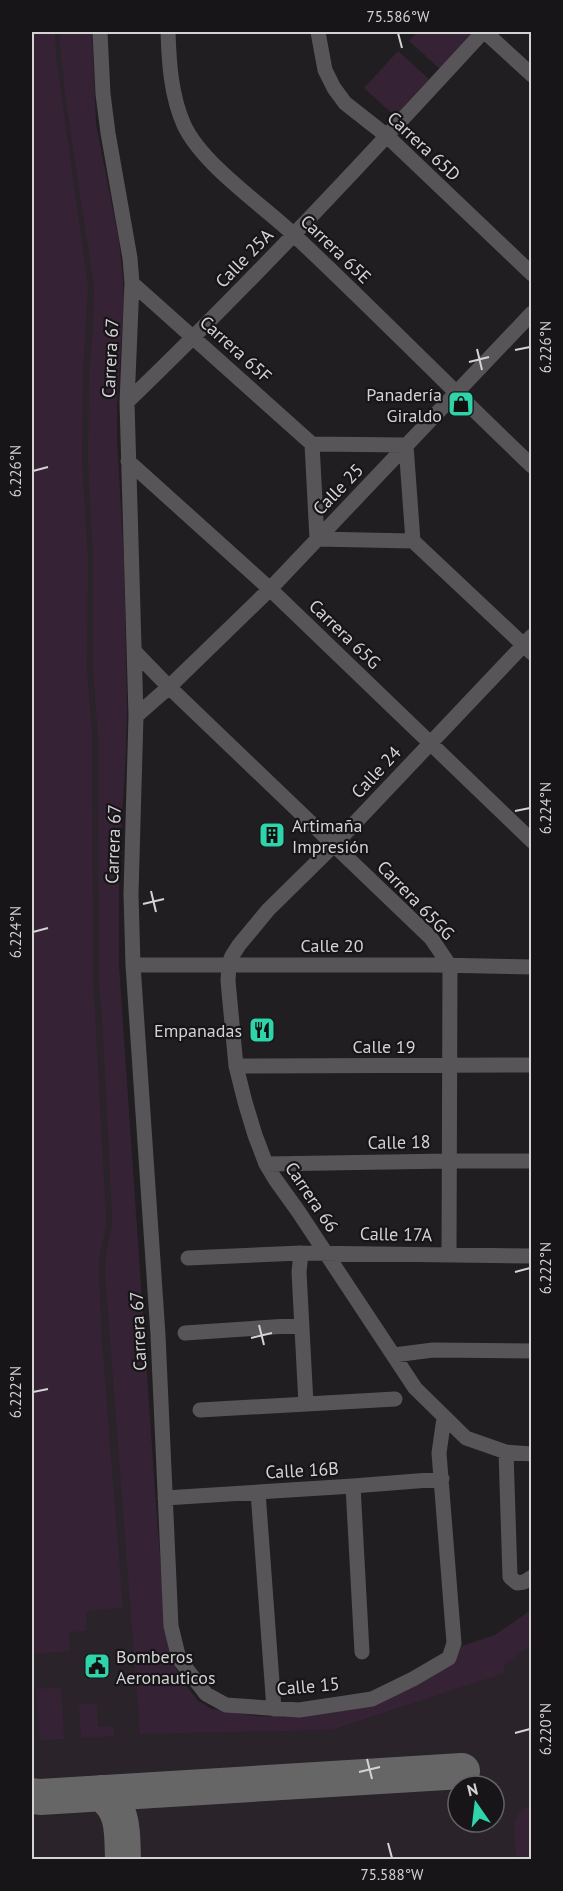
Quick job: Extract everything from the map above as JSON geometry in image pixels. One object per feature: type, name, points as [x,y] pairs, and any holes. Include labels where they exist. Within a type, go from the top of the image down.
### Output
[{"type":"street","name":"Carrera 67","points":[[100,32],[103,94],[130,258],[132,283],[127,402],[136,716],[131,894],[133,965],[153,1259],[171,1626],[180,1659]]},
{"type":"street","name":"Carrera 65E","points":[[168,32],[173,92],[184,126],[214,166],[294,235],[531,466]]},
{"type":"street","name":"Carrera 65D","points":[[318,32],[326,70],[334,88],[345,103],[387,136],[531,274]]},
{"type":"street","name":"Calle 25A","points":[[127,402],[294,235],[484,32]]},
{"type":"street","points":[[484,32],[531,75]]},
{"type":"street","name":"Carrera 65F","points":[[132,283],[312,444]]},
{"type":"street","name":"Calle 25","points":[[136,716],[270,589],[531,313]]},
{"type":"street","points":[[413,541],[406,446],[312,444],[317,539],[413,541],[529,644]]},
{"type":"street","name":"Carrera 65G","points":[[128,461],[270,589],[531,840]]},
{"type":"street","name":"Calle 24","points":[[229,964],[239,945],[268,910],[529,644]]},
{"type":"street","points":[[135,652],[169,687]]},
{"type":"street","name":"Carrera 65GG","points":[[169,687],[430,938],[450,966],[449,1255]]},
{"type":"street","name":"Calle 20","points":[[133,965],[450,966],[528,963]]},
{"type":"street","name":"Carrera 66","points":[[229,964],[229,1002],[236,1066],[244,1102],[266,1164],[275,1179],[415,1388],[466,1438],[506,1452],[531,1454]]},
{"type":"street","name":"Calle 19","points":[[236,1066],[531,1065]]},
{"type":"street","name":"Calle 18","points":[[266,1164],[531,1161]]},
{"type":"street","points":[[301,1253],[299,1272],[306,1404]]},
{"type":"street","name":"Calle 17A","points":[[188,1258],[301,1253],[531,1256]]},
{"type":"street","points":[[185,1332],[302,1325]]},
{"type":"street","points":[[394,1355],[433,1350],[531,1351]]},
{"type":"street","points":[[200,1410],[395,1399]]},
{"type":"street","points":[[442,1479],[439,1453],[444,1418]]},
{"type":"street","points":[[506,1452],[510,1577],[517,1582],[528,1580]]},
{"type":"street","name":"Calle 16B","points":[[165,1498],[442,1479]]},
{"type":"street","name":"Calle 15","points":[[180,1659],[206,1694],[226,1705],[299,1710],[372,1699],[449,1658],[454,1643],[442,1479]]},
{"type":"street","points":[[353,1486],[362,1652]]},
{"type":"street","points":[[258,1492],[274,1709]]},
{"type":"shaded area","points":[[32,32],[81,32],[109,243],[110,966],[155,1733],[332,1730],[504,1673],[504,1666],[484,1639],[495,1635],[531,1610],[532,1859],[32,1860]]},
{"type":"shaded area","points":[[32,32],[55,32],[56,56],[88,286],[83,374],[82,462],[88,560],[87,668],[92,735],[93,978],[106,1215],[99,1273],[102,1342],[123,1608],[86,1611],[86,1631],[69,1632],[70,1651],[33,1654],[32,1626]]},
{"type":"shaded area","points":[[59,32],[92,32],[96,124],[119,241],[123,281],[117,438],[124,563],[127,709],[119,869],[119,965],[155,1491],[166,1635],[171,1659],[182,1680],[198,1701],[212,1709],[256,1716],[301,1717],[357,1706],[456,1648],[495,1635],[531,1610],[531,1645],[504,1665],[505,1673],[332,1730],[140,1734],[105,1274],[112,1214],[99,984],[98,735],[93,669],[93,560],[88,462],[89,374],[94,287],[66,102]]},
{"type":"shaded area","points":[[418,32],[476,32],[440,69],[409,41]]},
{"type":"shaded area","points":[[398,51],[429,79],[395,116],[364,88]]},
{"type":"shaded area","points":[[61,1687],[64,1739],[40,1740],[36,1689]]},
{"type":"shaded area","points":[[79,1704],[97,1704],[98,1727],[113,1726],[114,1736],[81,1738]]},
{"type":"shaded area","points":[[531,1805],[531,1859],[520,1859],[516,1856],[514,1826],[519,1813]]},
{"type":"taxiway","points":[[32,1796],[462,1771]]},
{"type":"taxiway","points":[[101,1793],[109,1799],[121,1823],[123,1860]]},
{"type":"place","name":"Panadería Giraldo","points":[[461,404]]},
{"type":"place","name":"Artimaña Impresión","points":[[272,835]]},
{"type":"place","name":"Empanadas","points":[[262,1030]]},
{"type":"place","name":"Bomberos Aeronauticos","points":[[97,1666]]}]
